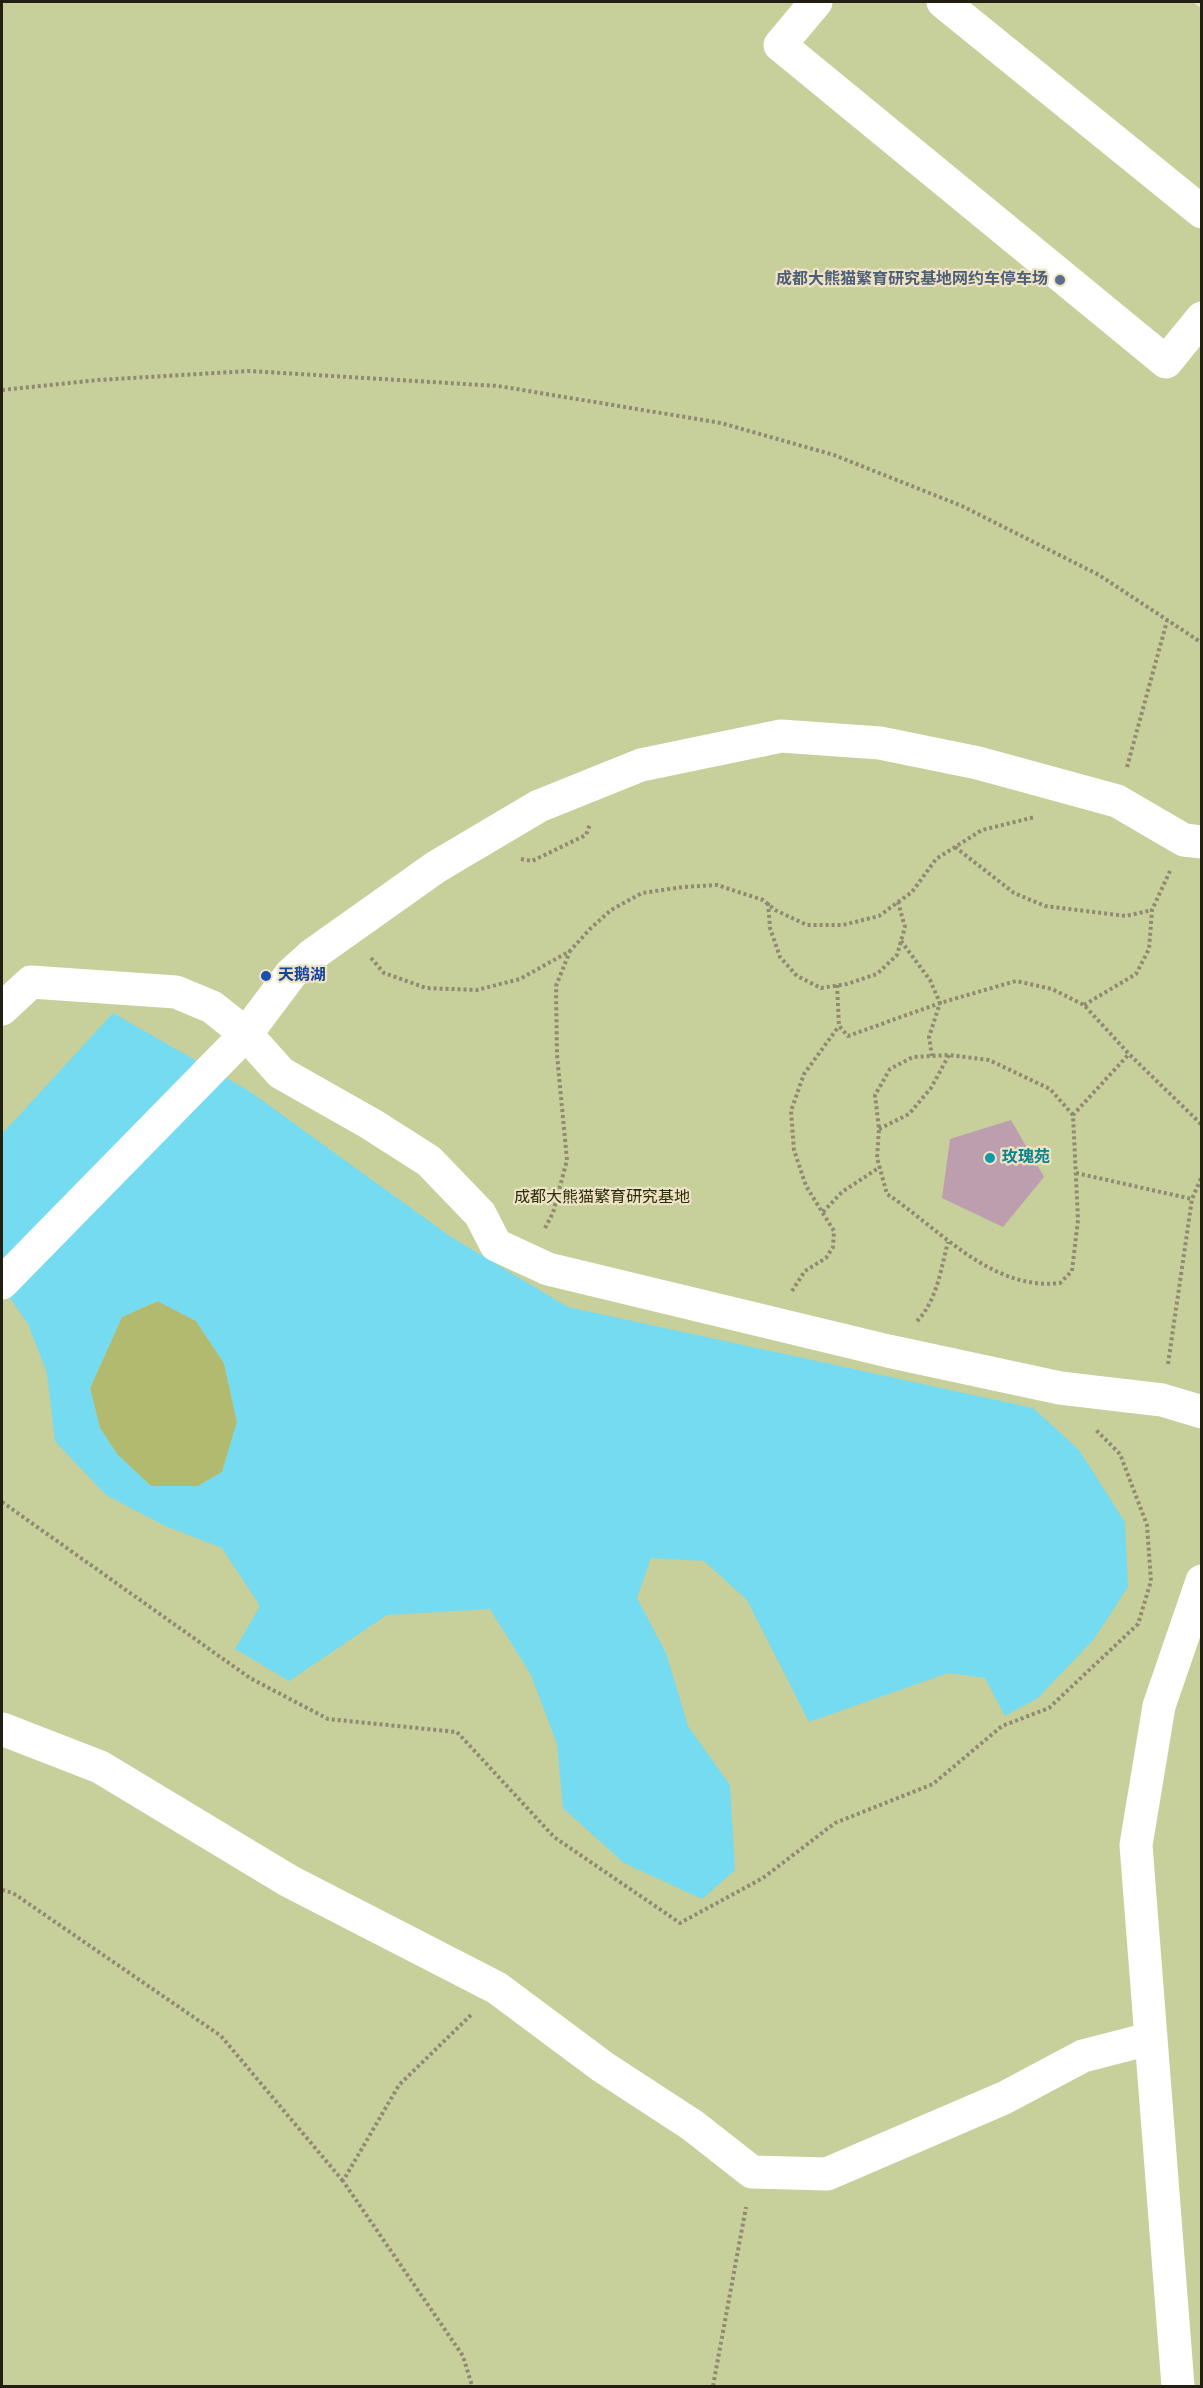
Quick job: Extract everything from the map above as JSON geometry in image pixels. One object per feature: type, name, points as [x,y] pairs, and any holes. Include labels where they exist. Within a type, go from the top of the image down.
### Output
[{"type":"lane","points":[[816,2],[780,45],[1120,325],[1166,362],[1202,318]]},
{"type":"lane","points":[[943,2],[1202,212]]},
{"type":"lane","points":[[2,1283],[238,1042],[291,974],[312,955],[436,867],[539,806],[641,765],[781,736],[880,743],[978,763],[1117,801],[1193,841]]},
{"type":"lane","points":[[2,1009],[31,982],[176,992],[212,1007],[238,1042],[281,1073],[371,1124],[429,1161],[480,1214],[496,1245],[548,1269],[888,1352],[1060,1388],[1162,1400],[1202,1412]]},
{"type":"lane","points":[[1178,2386],[1149,2039],[1136,1845],[1159,1706],[1202,1581]]},
{"type":"lane","points":[[2,1729],[100,1767],[289,1881],[497,1988],[603,2067],[692,2124],[752,2172],[827,2174],[1004,2098],[1083,2056],[1149,2039]]},
{"type":"path","points":[[2,390],[98,380],[249,371],[498,386],[721,423],[834,455],[962,506],[1099,575],[1202,643]]},
{"type":"path","points":[[1117,801],[1167,621]]},
{"type":"path","points":[[366,953],[384,973],[426,988],[477,990],[520,979],[570,951],[612,910],[642,893],[683,886],[717,885],[764,900],[775,910],[807,924],[843,925],[879,916],[912,892],[936,859],[982,830],[1038,816]]},
{"type":"path","points":[[1084,1005],[1136,974],[1149,949],[1152,910],[1193,841]]},
{"type":"path","points":[[955,847],[1014,893],[1046,906],[1126,916],[1152,910]]},
{"type":"path","points":[[768,903],[770,928],[780,957],[797,976],[820,988],[837,986],[877,974],[897,955],[905,927],[898,903]]},
{"type":"path","points":[[901,940],[930,980],[940,1003],[929,1037],[932,1056]]},
{"type":"path","points":[[526,1259],[553,1213],[567,1160],[557,1055],[556,986],[570,951]]},
{"type":"path","points":[[839,1026],[848,1035],[940,1003],[1016,981],[1052,989],[1084,1005],[1129,1054],[1202,1125]]},
{"type":"path","points":[[779,1325],[794,1286],[805,1271],[826,1258],[833,1247],[834,1231],[806,1186],[794,1150],[791,1111],[804,1074],[839,1026],[837,986]]},
{"type":"path","points":[[879,1129],[909,1114],[931,1088],[950,1054]]},
{"type":"path","points":[[950,1054],[989,1060],[1050,1089],[1073,1115],[1078,1220],[1072,1271],[1060,1283],[1040,1286],[992,1270],[948,1242],[915,1212],[887,1194],[877,1158],[879,1129],[875,1095],[890,1070],[913,1057],[932,1056],[950,1054]]},
{"type":"path","points":[[1073,1115],[1129,1054]]},
{"type":"path","points":[[823,1212],[842,1192],[880,1167]]},
{"type":"path","points":[[1076,1173],[1192,1199]]},
{"type":"path","points":[[1162,1400],[1192,1199],[1202,1176]]},
{"type":"path","points":[[888,1352],[924,1313],[936,1288],[948,1242]]},
{"type":"path","points":[[2,1502],[250,1678],[328,1719],[457,1732],[554,1837],[680,1923],[763,1878],[835,1823],[933,1784],[1002,1726],[1049,1708],[1138,1624],[1151,1581],[1147,1525],[1120,1454],[1096,1430],[1102,1394]]},
{"type":"path","points":[[2,1890],[13,1893],[221,2036],[343,2181],[463,2356],[472,2386]]},
{"type":"path","points":[[343,2181],[399,2085],[497,1988]]},
{"type":"path","points":[[713,2386],[752,2172]]},
{"type":"green space","name":"成都大熊猫繁育研究基地","points":[[2,2],[1193,2],[1202,9],[1201,2386],[2,2386]]},
{"type":"green space","points":[[158,1301],[196,1321],[224,1363],[237,1422],[222,1472],[198,1486],[151,1486],[117,1454],[100,1428],[90,1388],[122,1317]]},
{"type":"water","points":[[113,1013],[249,1091],[451,1237],[568,1307],[1033,1408],[1079,1450],[1125,1522],[1128,1587],[1094,1639],[1038,1698],[1005,1716],[985,1678],[948,1673],[809,1722],[747,1600],[704,1561],[651,1558],[637,1598],[666,1653],[688,1726],[730,1785],[735,1870],[702,1899],[624,1863],[563,1808],[557,1744],[531,1675],[490,1609],[387,1615],[289,1681],[235,1649],[260,1606],[222,1548],[163,1525],[106,1495],[55,1441],[47,1373],[28,1324],[2,1286],[2,1134]],"holes":[[[157,1301],[196,1321],[224,1363],[237,1422],[222,1472],[198,1486],[151,1486],[117,1454],[100,1428],[90,1388],[122,1317]]]},
{"type":"building","name":"玫瑰苑","points":[[1011,1120],[1044,1177],[1003,1227],[942,1198],[950,1139]]},
{"type":"place","name":"成都大熊猫繁育研究基地网约车停车场","points":[[1060,280]]},
{"type":"place","name":"天鹅湖","points":[[266,976]]},
{"type":"place","name":"玫瑰苑","points":[[990,1158]]}]
